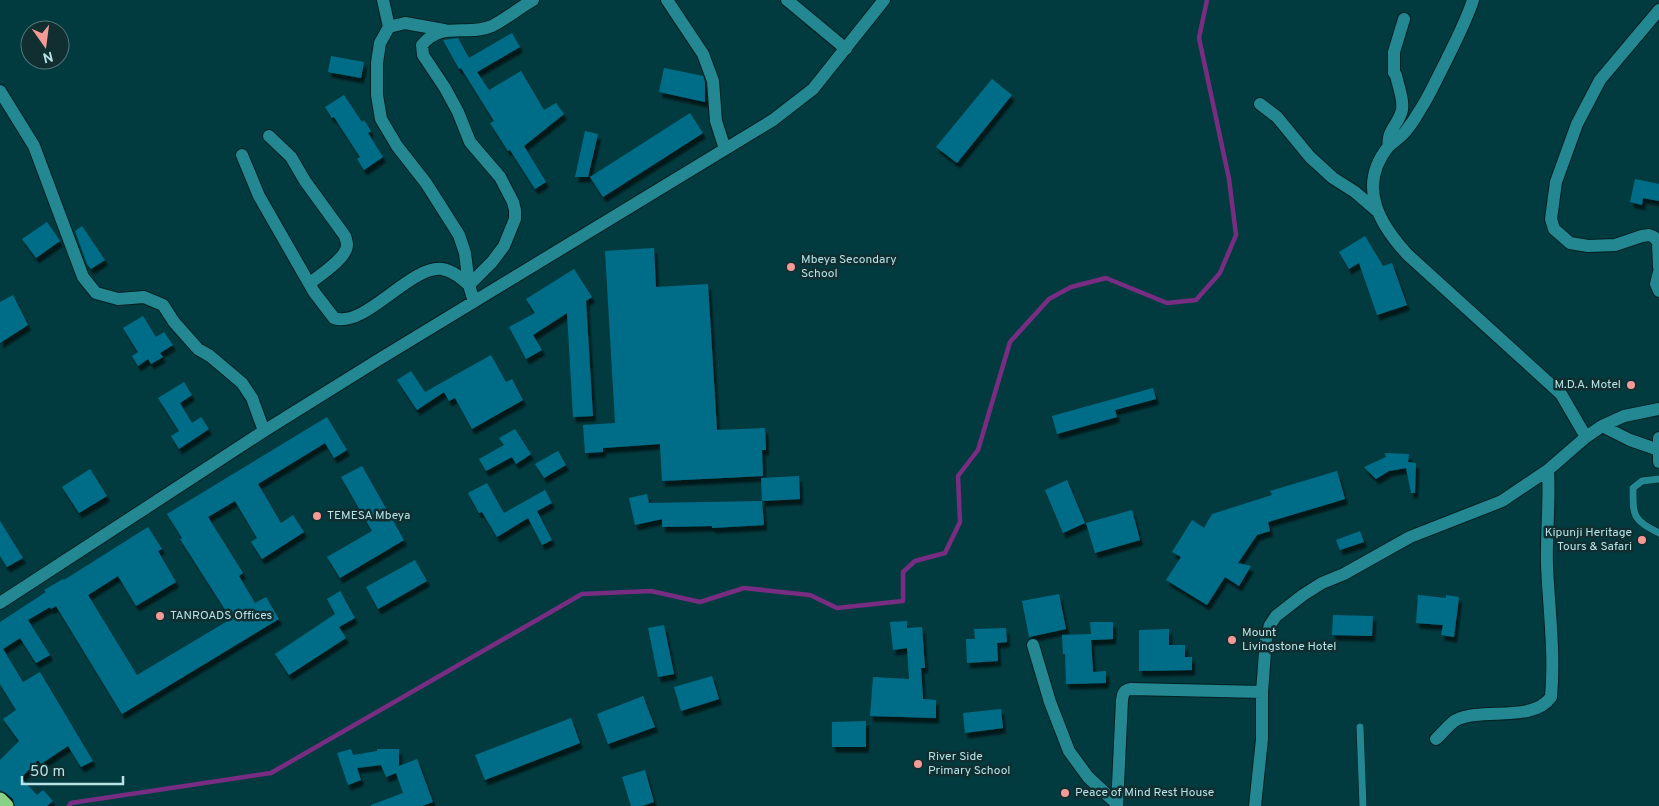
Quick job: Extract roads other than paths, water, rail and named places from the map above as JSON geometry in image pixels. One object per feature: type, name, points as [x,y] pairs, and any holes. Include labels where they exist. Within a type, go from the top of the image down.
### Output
[{"type":"highway","points":[[0,800],[6,806]]},
{"type":"street","points":[[383,0],[389,27],[380,43],[377,63],[377,95],[382,118],[397,146],[426,183],[459,235],[465,253],[469,285],[474,302]]},
{"type":"street","points":[[389,27],[406,23],[444,30],[477,30],[492,26],[533,0]]},
{"type":"street","points":[[667,0],[703,54],[713,81],[716,121],[725,149]]},
{"type":"street","points":[[787,0],[846,49]]},
{"type":"street","points":[[2,598],[264,431],[772,120],[813,89],[884,0]]},
{"type":"street","points":[[1473,0],[1467,18],[1421,110],[1406,130],[1389,146],[1373,172],[1372,186],[1378,211],[1391,236],[1408,255],[1561,394],[1586,437]]},
{"type":"street","points":[[1659,10],[1600,80],[1577,124],[1556,182],[1551,219],[1554,229],[1570,243],[1588,246],[1615,245],[1642,236],[1649,235],[1654,237],[1658,242],[1659,267]]},
{"type":"street","points":[[1389,146],[1388,135],[1402,111],[1402,101],[1394,73],[1394,59],[1398,36],[1404,19]]},
{"type":"street","points":[[444,30],[422,45],[423,55],[458,112],[470,142],[500,177],[515,210],[515,219],[504,246],[492,262],[469,285]]},
{"type":"street","points":[[0,91],[34,146],[83,277],[96,293],[118,299],[144,297],[163,305],[174,322],[198,349],[210,356],[242,383],[252,398],[264,431]]},
{"type":"street","points":[[1260,104],[1277,117],[1310,157],[1333,178],[1355,192],[1378,211]]},
{"type":"street","points":[[269,136],[291,157],[305,181],[345,236],[347,244],[345,252],[335,263],[310,283]]},
{"type":"street","points":[[242,155],[259,196],[310,283],[330,314],[338,319],[361,313],[417,276],[434,269],[449,271],[469,285]]},
{"type":"street","points":[[1659,272],[1656,284],[1659,292]]},
{"type":"street","points":[[1255,806],[1262,739],[1262,692],[1266,639],[1270,625],[1276,616],[1303,594],[1410,537],[1502,501],[1548,470],[1586,437],[1602,426],[1624,416],[1659,409]]},
{"type":"street","points":[[1602,426],[1630,440],[1658,450]]},
{"type":"street","points":[[1659,438],[1659,462]]},
{"type":"street","points":[[1436,739],[1455,721],[1476,716],[1539,708],[1546,704],[1551,697],[1551,625],[1547,565],[1550,502],[1548,470]]},
{"type":"street","points":[[1033,645],[1048,695],[1069,751],[1088,777],[1117,805]]},
{"type":"street","points":[[1117,805],[1122,700],[1123,693],[1126,690],[1262,692]]},
{"type":"lane","points":[[1659,479],[1642,482],[1633,488],[1633,511],[1638,522],[1659,533]]},
{"type":"lane","points":[[1360,727],[1362,806]]},
{"type":"waterway","points":[[69,806],[71,803],[271,773],[582,594],[651,591],[700,602],[744,588],[810,595],[837,608],[903,601],[903,572],[915,561],[945,553],[960,522],[958,476],[978,450],[1010,342],[1049,299],[1071,287],[1106,278],[1167,303],[1196,300],[1220,273],[1236,235],[1229,179],[1199,38],[1207,0]]},
{"type":"place","name":"Mbeya Secondary School","points":[[791,267]]},
{"type":"place","name":"M.D.A. Motel","points":[[1631,385]]},
{"type":"place","name":"TEMESA Mbeya","points":[[317,516]]},
{"type":"place","name":"Kipunji Heritage Tours & Safari","points":[[1642,540]]},
{"type":"place","name":"TANROADS Offices","points":[[160,616]]},
{"type":"place","name":"Mount Livingstone Hotel","points":[[1232,640]]},
{"type":"place","name":"River Side Primary School","points":[[918,764]]},
{"type":"place","name":"Peace of Mind Rest House","points":[[1065,793]]}]
